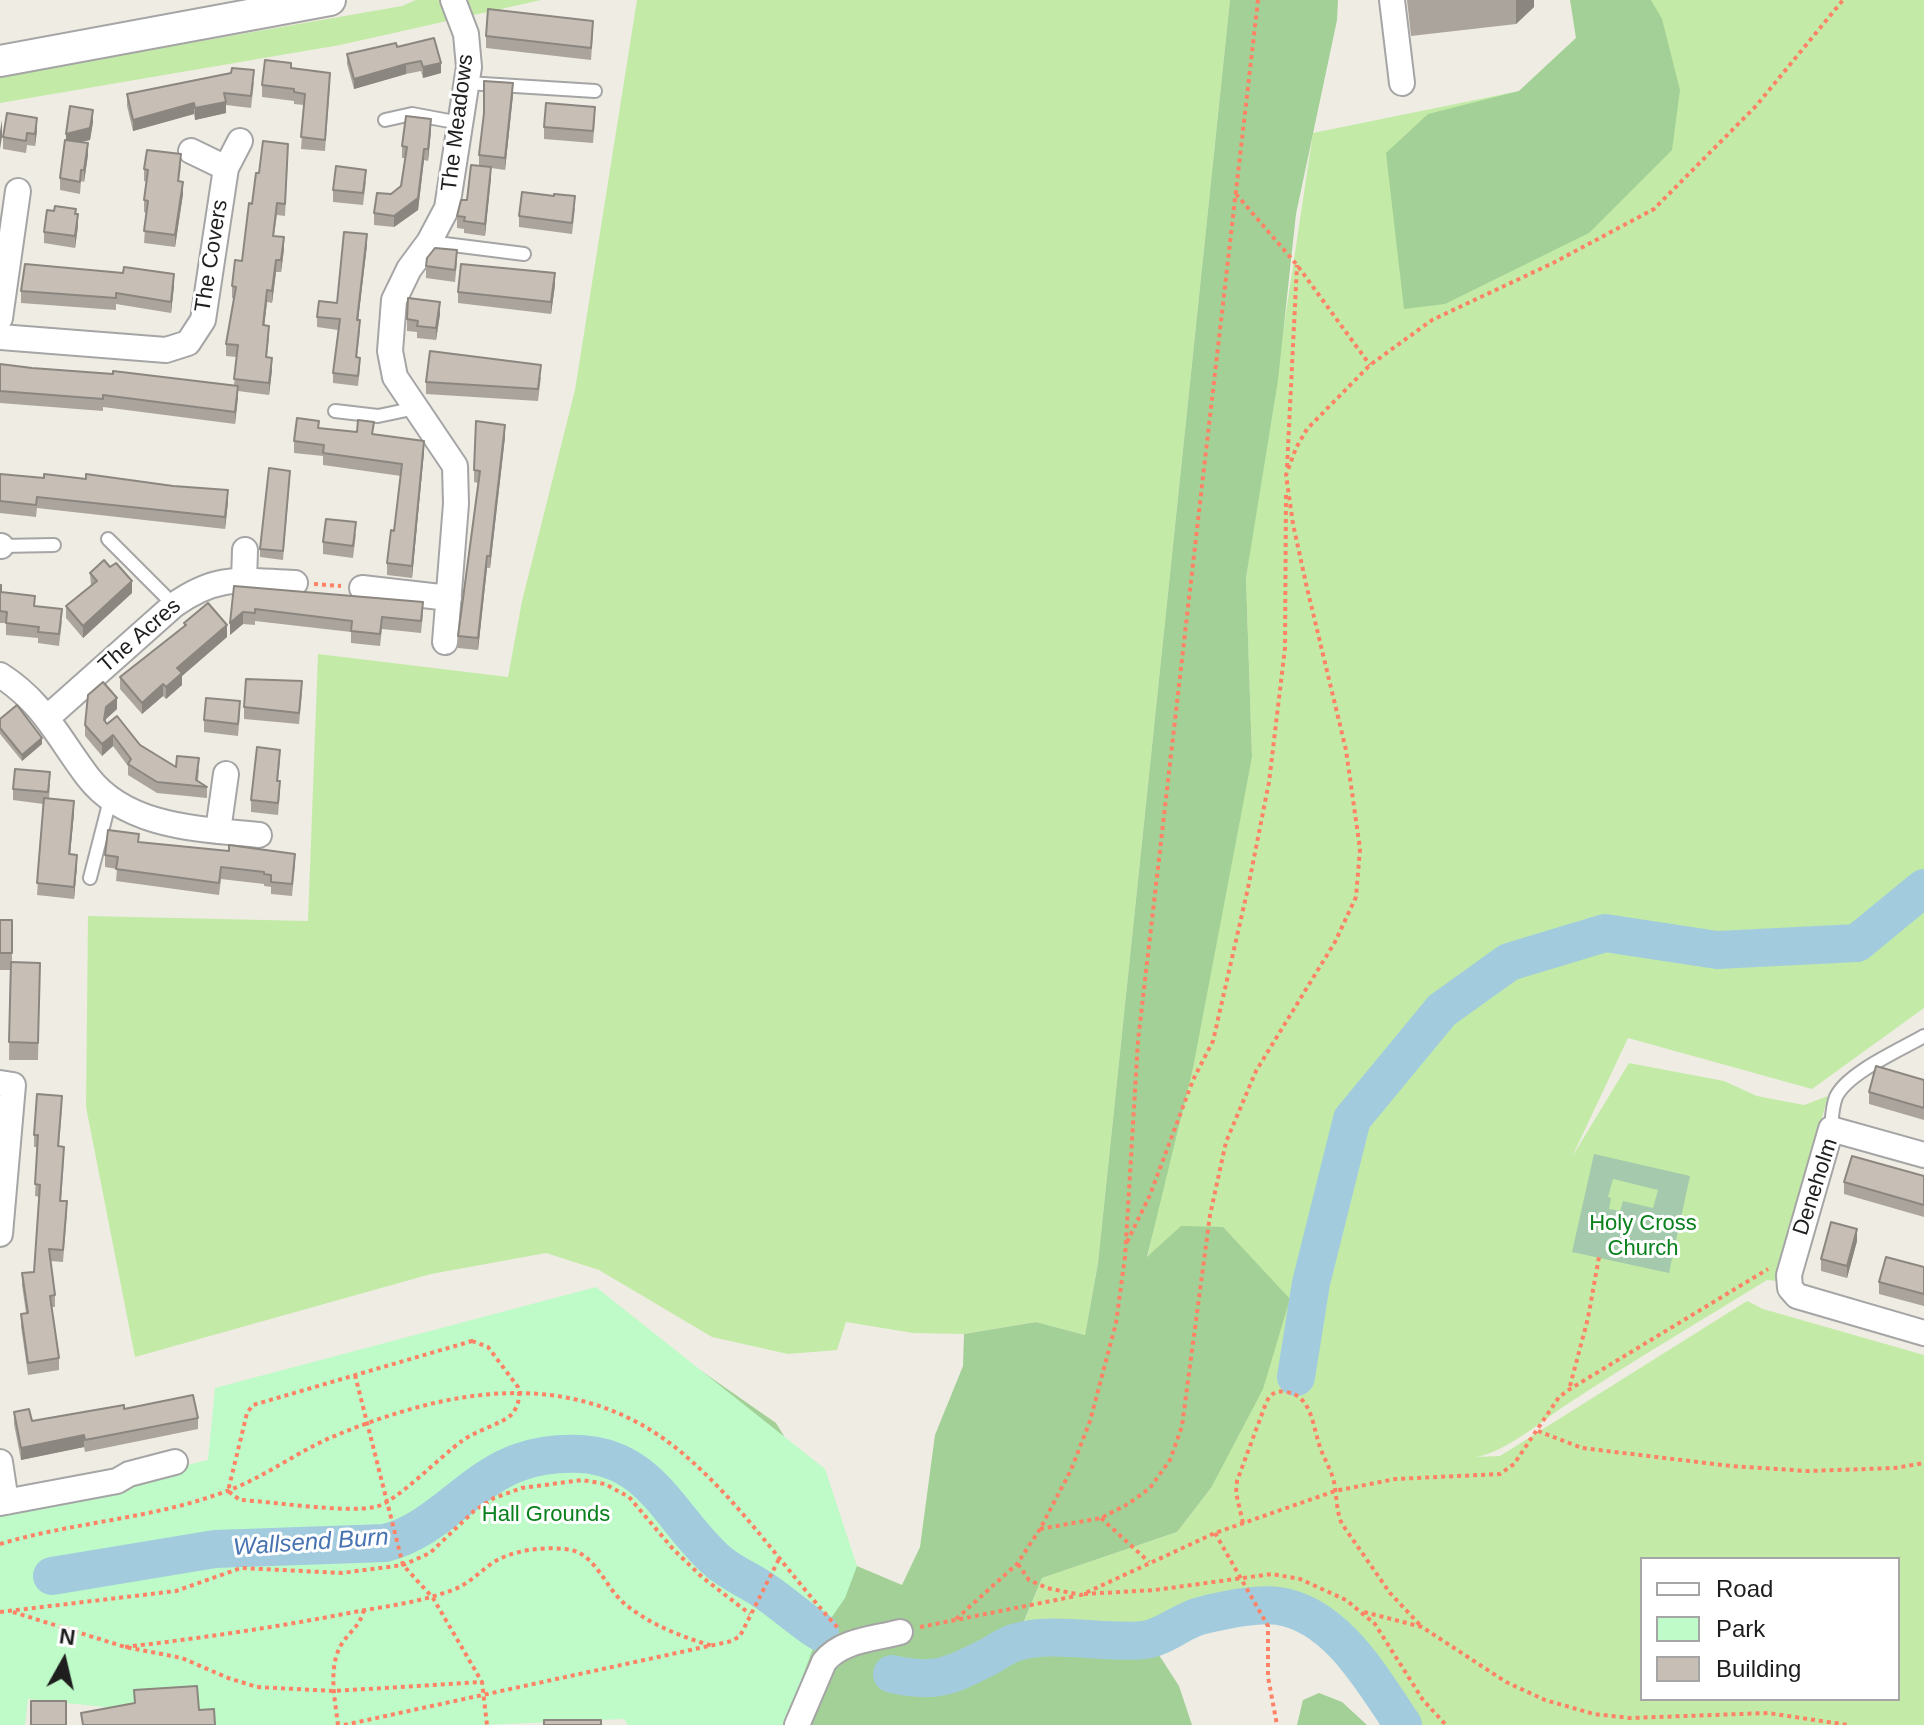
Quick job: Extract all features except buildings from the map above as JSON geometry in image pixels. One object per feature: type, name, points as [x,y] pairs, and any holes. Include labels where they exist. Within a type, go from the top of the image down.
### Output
[{"type":"street","points":[[0,61],[330,0]]},
{"type":"street","name":"The Meadows","points":[[445,642],[456,504],[455,466],[395,377],[390,351],[394,300],[409,269],[429,242],[447,208],[467,83],[469,51],[462,20],[453,0]]},
{"type":"street","points":[[1392,0],[1402,83]]},
{"type":"street","name":"The Covers","points":[[0,337],[166,350],[188,343],[203,320],[226,168],[240,141]]},
{"type":"street","name":"The Covers","points":[[191,151],[226,168]]},
{"type":"street","points":[[0,318],[11,198]]},
{"type":"street","points":[[244,581],[245,550]]},
{"type":"street","name":"The Acres","points":[[48,717],[195,590],[223,580],[295,583]]},
{"type":"street","points":[[362,588],[449,598]]},
{"type":"street","points":[[0,675],[15,684],[48,717],[89,779],[110,800],[174,825],[259,835]]},
{"type":"street","points":[[218,831],[226,774]]},
{"type":"street","points":[[0,1234],[6,1084]]},
{"type":"street","name":"Deneholm","points":[[1790,1288],[1789,1275],[1831,1129],[1924,1155]]},
{"type":"street","points":[[1790,1288],[1797,1296],[1924,1333]]},
{"type":"street","points":[[0,1462],[3,1502],[117,1481],[129,1474],[175,1462]]},
{"type":"street","points":[[797,1725],[824,1662],[831,1653],[840,1646],[900,1632]]},
{"type":"lane","points":[[467,83],[595,91]]},
{"type":"lane","points":[[385,120],[412,114],[460,123]]},
{"type":"lane","points":[[429,242],[524,254]]},
{"type":"lane","points":[[335,411],[378,416],[416,408]]},
{"type":"lane","points":[[108,539],[174,605]]},
{"type":"lane","points":[[0,546],[54,545]]},
{"type":"lane","points":[[90,878],[110,800]]},
{"type":"lane","points":[[1831,1129],[1834,1100],[1852,1078],[1924,1036]]},
{"type":"path","points":[[956,1619],[1017,1564],[1040,1529],[1071,1470],[1090,1421],[1116,1323],[1126,1245],[1138,1041],[1258,0]]},
{"type":"path","points":[[1040,1529],[1101,1518],[1128,1504],[1150,1488],[1170,1460],[1182,1426],[1210,1215],[1226,1142],[1256,1071],[1335,942],[1356,897],[1360,849],[1346,750],[1296,537],[1286,475],[1296,448],[1307,429],[1370,365],[1432,320],[1553,263],[1654,209],[1756,106],[1843,0]]},
{"type":"path","points":[[1236,194],[1297,265],[1370,365]]},
{"type":"path","points":[[1126,1245],[1150,1195],[1193,1080],[1213,1041],[1269,782],[1285,648],[1286,475],[1297,265]]},
{"type":"path","points":[[295,583],[362,588]]},
{"type":"path","points":[[1570,1389],[1599,1257]]},
{"type":"path","points":[[1017,1564],[1029,1580],[1047,1588],[1081,1595],[1215,1533],[1335,1491],[1395,1479],[1500,1474],[1514,1464],[1559,1397],[1570,1389],[1763,1270],[1782,1265],[1790,1288]]},
{"type":"path","points":[[472,1341],[488,1347],[520,1392],[511,1415],[463,1440],[386,1504],[351,1508],[240,1500],[228,1491],[249,1408],[258,1403],[472,1341]]},
{"type":"path","points":[[355,1375],[403,1565],[433,1598],[482,1682],[487,1725]]},
{"type":"path","points":[[0,1544],[194,1502],[228,1491],[321,1443],[441,1400],[474,1394],[520,1392],[592,1402],[658,1434],[710,1480],[780,1557],[840,1630],[862,1642]]},
{"type":"path","points":[[1243,1523],[1236,1493],[1237,1481],[1268,1398],[1275,1393],[1292,1394],[1309,1409],[1318,1443],[1332,1474],[1342,1524],[1390,1593],[1422,1627],[1506,1682],[1545,1700],[1594,1714],[1630,1718],[1768,1713],[1848,1725]]},
{"type":"path","points":[[1538,1431],[1582,1448],[1731,1466],[1807,1471],[1895,1468],[1924,1463]]},
{"type":"path","points":[[0,1612],[176,1591],[241,1568],[342,1573],[403,1565],[430,1553],[474,1511],[505,1493],[567,1480],[596,1480],[629,1497],[692,1568],[750,1612]]},
{"type":"path","points":[[1101,1518],[1150,1563]]},
{"type":"path","points":[[1215,1533],[1264,1617],[1269,1634],[1268,1677],[1277,1725]]},
{"type":"path","points":[[125,1647],[282,1626],[433,1598],[464,1586],[508,1555],[543,1549],[576,1551],[586,1556],[603,1582],[623,1603],[644,1618],[683,1637],[713,1646]]},
{"type":"path","points":[[364,1610],[360,1623],[338,1651],[334,1691],[341,1725],[713,1646],[737,1638],[780,1557]]},
{"type":"path","points":[[900,1632],[1081,1595],[1155,1590],[1272,1574],[1300,1579],[1331,1591],[1362,1611],[1375,1624],[1423,1700],[1446,1725]]},
{"type":"path","points":[[10,1611],[125,1647],[182,1658],[242,1684],[334,1691],[482,1682]]},
{"type":"path","points":[[1362,1611],[1422,1627]]},
{"type":"green space","points":[[416,0],[541,0],[340,45],[0,103],[0,76],[402,6]]},
{"type":"green space","points":[[637,0],[1230,0],[1098,1263],[1085,1335],[1036,1322],[964,1334],[913,1333],[846,1322],[837,1350],[788,1354],[712,1337],[599,1270],[546,1253],[431,1274],[135,1357],[86,1107],[88,916],[308,921],[318,654],[508,677],[522,601],[575,390]]},
{"type":"green space","points":[[1230,0],[1338,0],[1337,20],[1296,214],[1278,380],[1246,578],[1252,757],[1193,1068],[1147,1257],[1181,1226],[1223,1227],[1290,1299],[1263,1389],[1211,1488],[1177,1532],[1042,1578],[1022,1626],[1139,1624],[1179,1686],[1192,1725],[628,1725],[625,1719],[654,1338],[776,1423],[830,1512],[857,1566],[902,1585],[920,1547],[935,1435],[963,1366],[964,1334],[1036,1322],[1085,1335],[1098,1263]]},
{"type":"green space","points":[[1570,0],[1651,0],[1662,19],[1680,90],[1672,150],[1589,233],[1445,304],[1404,309],[1386,153],[1428,114],[1519,91],[1576,38]]},
{"type":"green space","points":[[1572,0],[1924,0],[1924,1008],[1812,1089],[1628,1038],[1572,1157],[1629,1063],[1724,1081],[1757,1096],[1804,1105],[1828,1096],[1777,1281],[1767,1280],[1596,1385],[1513,1442],[1476,1457],[1500,1456],[1747,1301],[1763,1309],[1924,1355],[1924,1725],[1413,1725],[1371,1662],[1337,1625],[1317,1610],[1269,1596],[1216,1604],[1138,1624],[1022,1627],[1042,1578],[1177,1532],[1211,1488],[1147,1259],[1252,757],[1246,578],[1313,133],[1519,91],[1576,38]]},
{"type":"green space","name":"Holy Cross Church","points":[[1594,1154],[1690,1176],[1669,1273],[1572,1252]],"holes":[[[1613,1179],[1658,1190],[1653,1208],[1623,1201],[1620,1211],[1609,1209],[1611,1198],[1608,1197]]]},
{"type":"green space","name":"Hall Grounds","points":[[596,1287],[825,1469],[857,1566],[845,1598],[816,1640],[785,1725],[628,1725],[624,1719],[482,1725],[198,1725],[134,1710],[28,1699],[25,1725],[0,1725],[0,1516],[114,1492],[178,1467],[208,1460],[215,1388]]},
{"type":"green space","points":[[1319,1693],[1342,1702],[1367,1725],[1297,1725],[1303,1700]]},
{"type":"water","points":[[752,1565],[761,1568],[765,1577],[771,1576],[787,1587],[825,1626],[815,1639],[786,1628],[765,1614],[728,1571],[741,1568],[749,1571]]},
{"type":"waterway","points":[[1296,1377],[1311,1283],[1352,1119],[1442,1010],[1509,962],[1605,933],[1717,950],[1857,943],[1924,888]]},
{"type":"waterway","name":"Wallsend Burn","points":[[52,1576],[215,1549],[385,1543],[421,1527],[502,1470],[543,1456],[581,1454],[605,1458],[625,1466],[642,1478],[715,1559],[820,1632]]},
{"type":"waterway","name":"Wallsend Burn","points":[[892,1674],[921,1678],[943,1676],[964,1669],[1010,1644],[1031,1639],[1144,1640],[1200,1616],[1229,1609],[1270,1605],[1300,1612],[1336,1636],[1366,1670],[1403,1725]]}]
